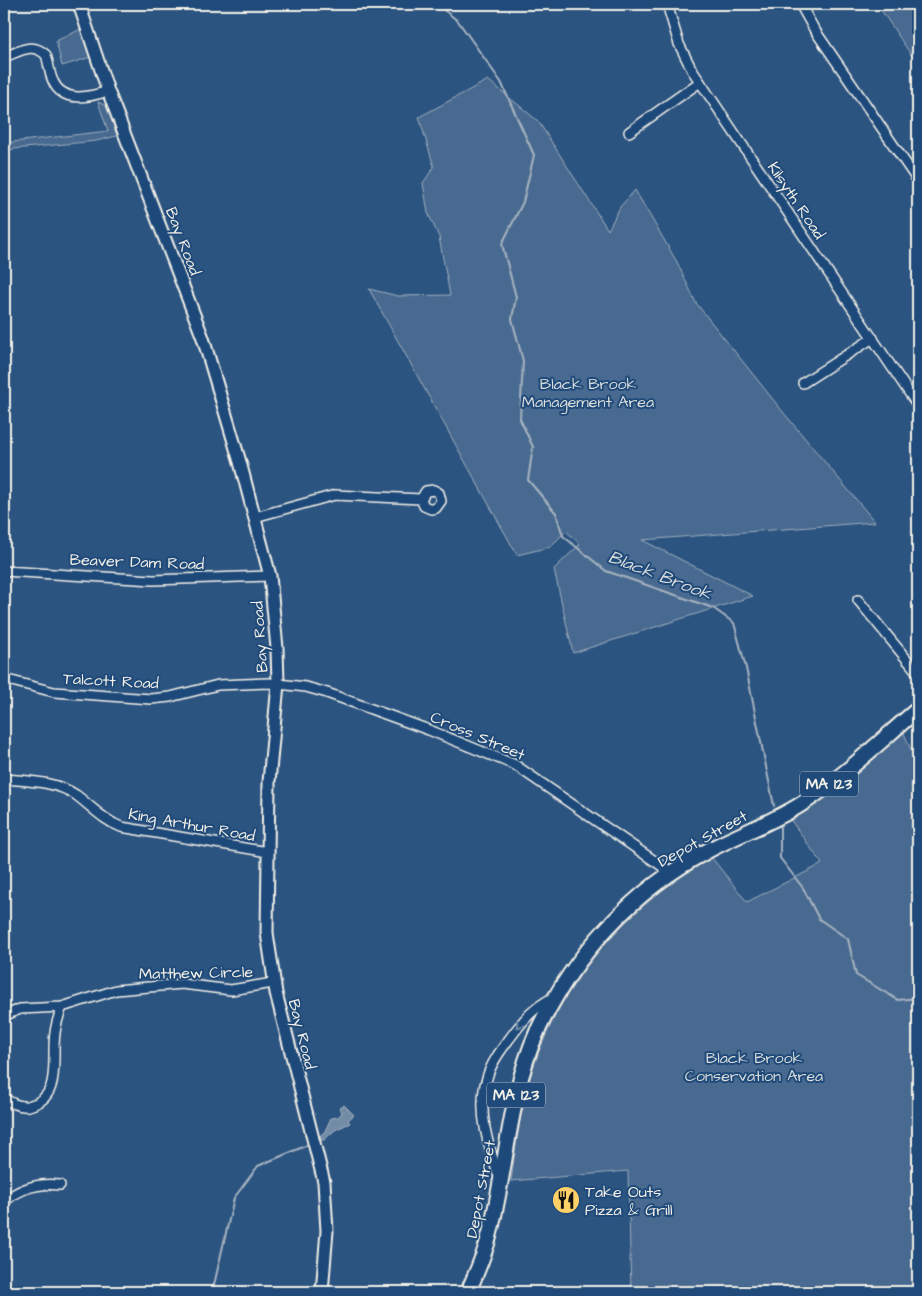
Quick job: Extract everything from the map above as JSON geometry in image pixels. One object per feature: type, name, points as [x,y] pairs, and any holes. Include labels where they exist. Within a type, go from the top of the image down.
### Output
[{"type":"highway","name":"Depot Street","points":[[468,1292],[487,1243],[521,1076],[537,1033],[557,996],[583,956],[616,919],[647,890],[710,850],[803,803],[842,774],[918,709]]},
{"type":"main road","name":"Bay Road","points":[[78,4],[108,91],[203,338],[256,517],[270,576],[278,684],[270,774],[267,932],[274,983],[324,1182],[327,1231],[322,1292]]},
{"type":"street","name":"Kilsyth Road","points":[[667,4],[679,44],[700,82],[918,406]]},
{"type":"street","points":[[800,4],[814,29],[918,181]]},
{"type":"street","points":[[4,57],[23,48],[36,48],[46,55],[53,82],[61,92],[83,97],[108,91]]},
{"type":"street","points":[[628,132],[700,82]]},
{"type":"street","points":[[803,383],[873,338]]},
{"type":"street","points":[[256,517],[335,495],[421,499]]},
{"type":"street","name":"Beaver Dam Road","points":[[4,571],[144,580],[270,576]]},
{"type":"street","points":[[858,600],[918,673]]},
{"type":"street","name":"Talcott Road","points":[[4,679],[54,692],[151,699],[170,697],[211,686],[278,684]]},
{"type":"street","name":"Cross Street","points":[[278,684],[306,687],[333,694],[510,762],[672,873]]},
{"type":"street","name":"King Arthur Road","points":[[4,779],[38,782],[66,790],[106,820],[126,829],[268,852]]},
{"type":"street","name":"Matthew Circle","points":[[4,1016],[20,1009],[62,1007],[125,989],[182,984],[231,990],[274,983]]},
{"type":"street","points":[[500,1181],[492,1156],[485,1121],[486,1080],[492,1065],[522,1020],[536,1006],[557,996]]},
{"type":"street","points":[[4,1097],[15,1105],[26,1106],[45,1098],[51,1089],[54,1079],[55,1032],[62,1007]]},
{"type":"street","points":[[4,1201],[13,1194],[29,1188],[60,1185]]},
{"type":"green space","points":[[877,4],[918,4],[918,65]]},
{"type":"green space","points":[[81,29],[91,57],[62,66],[56,41]]},
{"type":"green space","name":"Black Brook Management Area","points":[[488,80],[538,121],[608,230],[620,207],[635,190],[677,262],[696,303],[783,412],[875,522],[642,540],[753,596],[573,653],[554,569],[580,544],[566,531],[550,547],[517,555],[369,289],[398,296],[450,295],[439,237],[428,213],[423,183],[434,167],[419,117]]},
{"type":"green space","points":[[98,102],[107,106],[117,136],[96,141],[4,150],[4,143],[108,131]]},
{"type":"green space","name":"Black Brook Conservation Area","points":[[903,731],[918,766],[918,1292],[631,1292],[628,1171],[511,1181],[525,1096],[533,1068],[546,1035],[562,1004],[581,974],[603,946],[653,898],[712,858],[747,902],[822,864],[790,819],[840,786]]},
{"type":"shaded area","points":[[344,1105],[354,1115],[348,1120],[350,1123],[335,1130],[324,1140],[321,1140],[320,1136],[325,1131],[331,1118],[338,1117],[342,1113],[340,1107]]},
{"type":"waterway","name":"Black Brook","points":[[436,4],[458,21],[501,82],[534,155],[523,202],[502,244],[516,297],[512,319],[523,361],[520,419],[533,447],[528,480],[556,513],[563,536],[606,571],[713,608],[734,623],[746,668],[774,806]]},
{"type":"waterway","name":"Black Brook","points":[[780,827],[780,858],[803,888],[819,919],[848,939],[856,975],[898,1000],[918,998]]},
{"type":"waterway","points":[[209,1292],[214,1285],[234,1198],[258,1166],[310,1144]]},
{"type":"place","name":"Take Outs Pizza & Grill","points":[[566,1200]]}]
